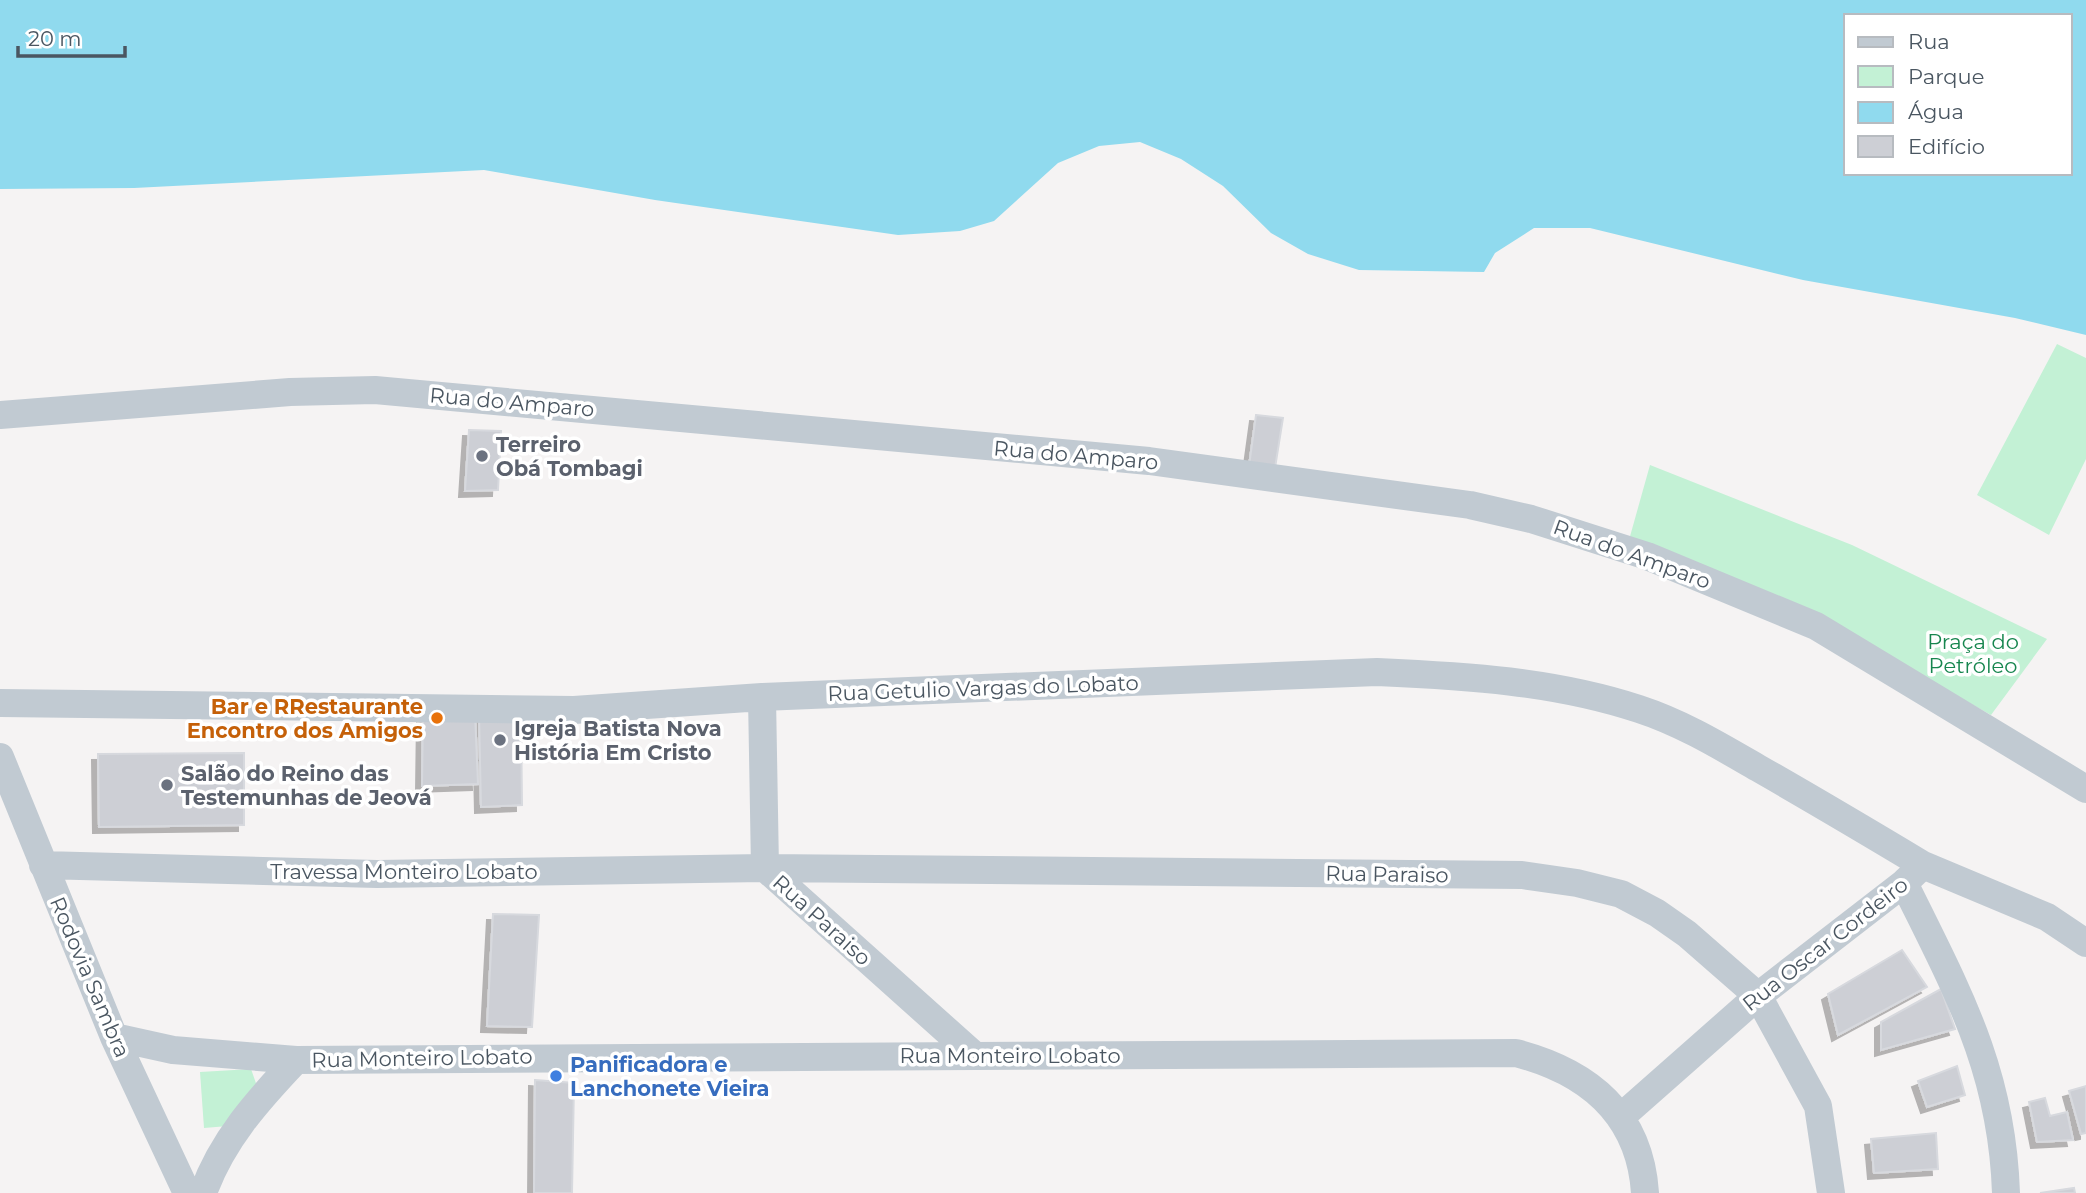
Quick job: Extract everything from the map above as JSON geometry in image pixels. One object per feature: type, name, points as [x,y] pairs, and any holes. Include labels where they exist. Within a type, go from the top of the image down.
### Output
[{"type":"street","name":"Rua do Amparo","points":[[0,415],[277,393],[375,390],[1149,461],[1470,505],[1531,519],[1647,556],[1816,626],[2086,789]]},
{"type":"street","name":"Rua Getulio Vargas do Lobato","points":[[0,703],[574,710],[762,697],[1377,672],[1472,676],[1543,685],[1639,709],[1693,731],[1914,874]]},
{"type":"street","name":"Rua Paraiso","points":[[762,697],[765,868],[974,1055]]},
{"type":"street","name":"Rodovia Sambra","points":[[0,757],[8,795],[43,864],[114,1037],[187,1193]]},
{"type":"street","name":"Travessa Monteiro Lobato","points":[[43,864],[377,874],[765,868]]},
{"type":"street","name":"Rua Paraiso","points":[[765,868],[1494,875],[1552,878],[1621,894],[1657,913],[1711,953],[1758,996],[1818,1107],[1832,1193]]},
{"type":"street","name":"Rua Oscar Cordeiro","points":[[1622,1116],[1758,996],[1914,874],[2047,917],[2086,943]]},
{"type":"street","points":[[1914,874],[1984,1054],[2000,1116],[2006,1193]]},
{"type":"street","name":"Rua Monteiro Lobato","points":[[114,1037],[173,1050],[296,1060],[1516,1053],[1552,1064],[1588,1084],[1622,1116],[1640,1155],[1645,1193]]},
{"type":"street","name":"Rua Monteiro Lobato","points":[[203,1193],[210,1172],[250,1109],[296,1060]]},
{"type":"green space","points":[[2057,344],[2086,358],[2086,459],[2049,535],[1977,495]]},
{"type":"green space","name":"Praça do Petróleo","points":[[1650,465],[1852,545],[2047,639],[1991,715],[1812,615],[1629,540]]},
{"type":"green space","points":[[251,1069],[258,1089],[228,1126],[204,1128],[200,1072]]},
{"type":"water","points":[[0,0],[2086,0],[2086,335],[2015,318],[1803,280],[1590,228],[1534,228],[1495,253],[1484,272],[1359,270],[1308,254],[1271,233],[1223,186],[1181,159],[1140,142],[1099,146],[1058,163],[994,221],[960,231],[898,235],[655,200],[484,170],[134,188],[0,189]]},
{"type":"building","points":[[1256,415],[1283,418],[1275,468],[1249,466]]},
{"type":"building","points":[[469,430],[501,431],[498,490],[465,491]]},
{"type":"building","points":[[423,713],[475,713],[478,784],[422,786]]},
{"type":"building","points":[[479,714],[521,715],[522,805],[481,807]]},
{"type":"building","points":[[244,753],[244,825],[99,827],[98,754]]},
{"type":"building","points":[[493,914],[539,915],[532,1027],[487,1026]]},
{"type":"building","points":[[1902,950],[1927,987],[1838,1035],[1828,994]]},
{"type":"building","points":[[1941,989],[1955,1029],[1881,1050],[1881,1022]]},
{"type":"building","points":[[1957,1066],[1965,1095],[1927,1107],[1918,1081]]},
{"type":"building","points":[[535,1080],[574,1083],[572,1193],[534,1193]]},
{"type":"building","points":[[2086,1086],[2086,1133],[2081,1134],[2069,1091]]},
{"type":"building","points":[[2045,1098],[2050,1116],[2067,1112],[2073,1140],[2037,1142],[2029,1102]]},
{"type":"building","points":[[1936,1133],[1938,1169],[1874,1173],[1871,1139]]},
{"type":"building","points":[[2074,1188],[2075,1193],[2040,1193]]},
{"type":"place","name":"Terreiro Obá Tombagi","points":[[482,456]]},
{"type":"place","name":"Bar e RRestaurante Encontro dos Amigos","points":[[437,718]]},
{"type":"place","name":"Igreja Batista Nova História Em Cristo","points":[[500,740]]},
{"type":"place","name":"Salão do Reino das Testemunhas de Jeová","points":[[167,785]]},
{"type":"place","name":"Panificadora e Lanchonete Vieira","points":[[556,1076]]}]
